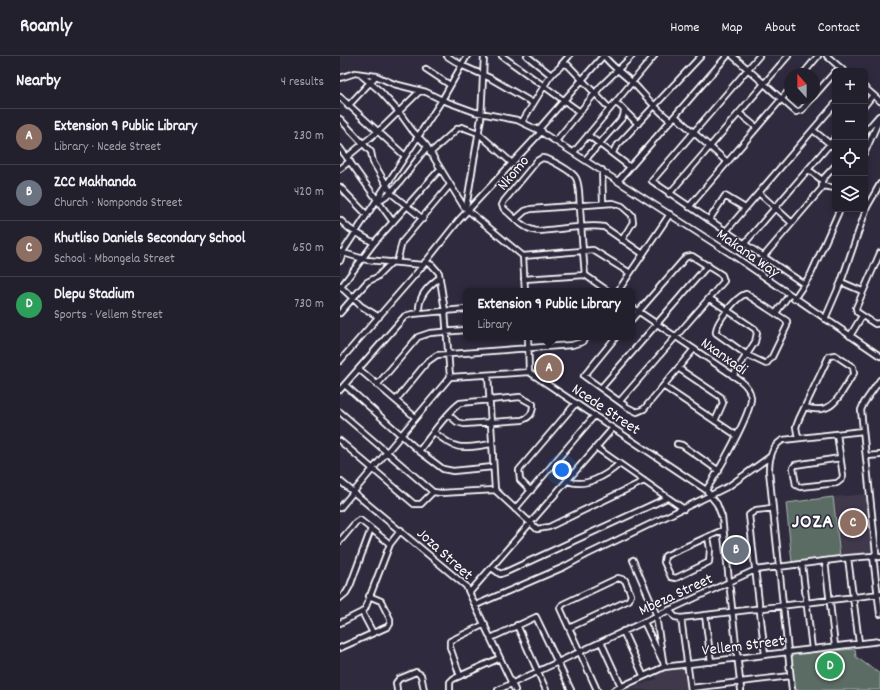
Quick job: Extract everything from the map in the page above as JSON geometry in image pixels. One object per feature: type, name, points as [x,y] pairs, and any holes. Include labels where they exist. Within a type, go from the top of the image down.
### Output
[{"type":"street","points":[[447,56],[461,66],[484,75],[533,103]]},
{"type":"street","points":[[340,261],[341,252],[387,186],[442,100],[467,56]]},
{"type":"street","points":[[468,209],[481,113],[484,56]]},
{"type":"street","points":[[502,56],[565,99],[580,112]]},
{"type":"street","points":[[527,56],[551,74]]},
{"type":"street","points":[[563,58],[569,56]]},
{"type":"street","points":[[340,361],[424,264],[468,209],[513,164],[565,99],[604,56],[616,70],[632,82],[654,107],[671,121]]},
{"type":"street","points":[[556,141],[595,93],[616,70],[632,56]]},
{"type":"street","points":[[574,152],[654,56]]},
{"type":"street","points":[[613,153],[615,148],[701,56]]},
{"type":"street","points":[[619,180],[727,56]]},
{"type":"street","points":[[733,56],[784,101]]},
{"type":"street","points":[[759,56],[652,179],[653,182],[669,194],[804,284]]},
{"type":"street","points":[[669,194],[788,56]]},
{"type":"street","points":[[808,68],[818,56]]},
{"type":"street","points":[[827,56],[836,68]]},
{"type":"street","points":[[563,58],[582,81],[610,109]]},
{"type":"street","points":[[522,122],[551,74],[561,65],[563,58]]},
{"type":"street","points":[[561,65],[568,65]]},
{"type":"street","points":[[426,69],[450,85]]},
{"type":"street","name":"Makana Way","points":[[340,78],[350,74],[376,76],[389,82],[420,91],[481,113],[522,122],[540,131],[619,180],[880,356]]},
{"type":"street","points":[[361,74],[399,112],[427,147],[450,185],[468,209],[523,256],[583,250],[596,251],[630,273]]},
{"type":"street","points":[[348,106],[376,76]]},
{"type":"street","points":[[820,89],[832,76]]},
{"type":"street","points":[[340,169],[363,143],[399,112],[420,91]]},
{"type":"street","points":[[868,91],[880,101]]},
{"type":"street","points":[[689,207],[726,161],[784,95]]},
{"type":"street","points":[[866,104],[873,95]]},
{"type":"street","points":[[341,99],[406,156]]},
{"type":"street","points":[[615,103],[619,105],[638,124]]},
{"type":"street","points":[[787,104],[796,112],[802,110],[807,104]]},
{"type":"street","points":[[726,231],[832,108]]},
{"type":"street","points":[[586,160],[623,118],[624,111]]},
{"type":"street","points":[[739,113],[756,127]]},
{"type":"street","points":[[675,116],[726,161]]},
{"type":"street","points":[[868,129],[880,116]]},
{"type":"street","points":[[868,145],[880,116]]},
{"type":"street","points":[[340,119],[363,143],[372,155],[373,162],[390,191],[406,206],[423,218]]},
{"type":"street","points":[[430,153],[459,127],[478,133],[513,164]]},
{"type":"street","points":[[813,130],[830,144]]},
{"type":"street","points":[[588,135],[630,167]]},
{"type":"street","points":[[745,244],[833,140]]},
{"type":"street","points":[[377,201],[390,191],[427,147]]},
{"type":"street","points":[[340,148],[393,222]]},
{"type":"street","name":"Nkomo","points":[[581,228],[534,231],[526,228],[504,209],[503,203],[537,161],[542,158],[549,159],[575,176],[578,186],[580,205],[585,275]]},
{"type":"street","points":[[379,317],[353,299],[340,286],[363,259],[374,243],[440,169]]},
{"type":"street","points":[[602,170],[603,203]]},
{"type":"street","points":[[809,170],[822,183],[832,187]]},
{"type":"street","points":[[764,256],[792,223],[832,170]]},
{"type":"street","points":[[825,319],[841,282],[867,208],[880,184]]},
{"type":"street","points":[[340,313],[367,282],[377,277],[395,262],[402,242],[450,185]]},
{"type":"street","points":[[340,187],[367,215]]},
{"type":"street","points":[[759,193],[792,223]]},
{"type":"street","points":[[709,220],[725,196],[745,208]]},
{"type":"street","points":[[516,219],[528,209],[603,203],[619,204],[632,215],[633,222],[622,240]]},
{"type":"street","points":[[794,299],[816,264],[839,212]]},
{"type":"street","points":[[620,288],[670,214]]},
{"type":"street","points":[[340,220],[350,229],[356,231],[374,243]]},
{"type":"street","points":[[581,228],[602,227],[643,254]]},
{"type":"street","points":[[340,508],[450,377],[445,311],[439,273],[432,265],[363,259],[341,252]]},
{"type":"street","points":[[880,253],[862,291],[856,308],[862,316],[875,324],[880,323]]},
{"type":"street","points":[[523,256],[525,288]]},
{"type":"street","points":[[620,402],[724,281],[720,273],[708,265],[692,256],[686,257],[635,316]]},
{"type":"street","points":[[601,388],[708,265]]},
{"type":"street","points":[[524,279],[585,275],[604,288]]},
{"type":"street","points":[[419,313],[421,296],[439,278]]},
{"type":"street","points":[[841,282],[862,291]]},
{"type":"street","points":[[746,294],[786,320],[787,325],[770,361],[763,364],[747,355],[716,333],[716,326],[728,311],[741,296],[746,294]]},
{"type":"street","points":[[776,313],[789,296]]},
{"type":"street","points":[[709,298],[755,329],[757,336],[747,355],[733,376]]},
{"type":"street","points":[[340,390],[405,316],[419,313],[463,309]]},
{"type":"street","name":"Nxanxadi","points":[[635,309],[745,385],[751,397],[736,436],[719,471],[706,490]]},
{"type":"street","points":[[850,336],[862,316]]},
{"type":"street","points":[[378,384],[418,337],[423,334],[463,330]]},
{"type":"street","points":[[450,377],[529,372],[528,340]]},
{"type":"street","points":[[396,400],[429,360],[437,355],[572,345],[582,342],[584,340]]},
{"type":"street","points":[[613,340],[584,374],[585,378],[635,412],[639,412],[644,409],[694,349]]},
{"type":"street","points":[[798,438],[796,428],[805,408],[829,356],[835,355],[853,367],[854,373],[832,406],[822,411],[814,411],[805,408]]},
{"type":"street","points":[[678,368],[721,397],[723,403],[715,421]]},
{"type":"street","points":[[359,369],[378,384],[415,418]]},
{"type":"street","name":"Ncede Street","points":[[529,372],[706,490],[721,511],[723,530]]},
{"type":"street","points":[[488,375],[494,490],[531,524],[537,528],[549,527],[644,481]]},
{"type":"street","points":[[880,380],[861,407],[874,530],[876,552],[873,556],[879,594],[880,614]]},
{"type":"street","points":[[345,385],[419,451],[445,470],[493,468]]},
{"type":"street","points":[[663,386],[736,436]]},
{"type":"street","points":[[419,451],[434,432],[449,415],[460,403],[520,397],[533,404],[532,413],[526,418],[490,422],[460,423],[449,415]]},
{"type":"street","points":[[530,492],[520,480],[519,470],[576,403]]},
{"type":"street","points":[[340,412],[433,492],[441,493],[494,490]]},
{"type":"street","points":[[515,509],[595,415]]},
{"type":"street","points":[[470,592],[531,524],[613,428]]},
{"type":"street","points":[[792,690],[769,471],[771,456],[779,442],[798,438],[863,431]]},
{"type":"street","points":[[434,432],[453,446],[467,447],[492,444]]},
{"type":"street","points":[[837,434],[843,476],[840,482],[800,487],[796,485],[793,468],[795,465],[840,458]]},
{"type":"street","points":[[340,441],[372,470],[416,505],[423,502],[433,492]]},
{"type":"street","points":[[677,444],[682,445],[719,471]]},
{"type":"street","points":[[597,448],[684,509]]},
{"type":"street","points":[[866,456],[880,455]]},
{"type":"street","points":[[476,605],[564,568],[586,555],[711,496],[729,486],[771,456]]},
{"type":"street","points":[[568,481],[583,484],[607,473],[619,464]]},
{"type":"street","name":"Joza Street","points":[[340,481],[460,580],[470,592],[515,690]]},
{"type":"street","points":[[492,568],[500,574],[506,572],[667,498]]},
{"type":"street","points":[[765,655],[749,515],[756,510],[773,508]]},
{"type":"street","points":[[340,541],[358,520],[390,544]]},
{"type":"street","points":[[340,598],[346,594],[350,586],[371,529]]},
{"type":"street","points":[[341,621],[362,612],[370,596],[390,544],[401,530]]},
{"type":"street","points":[[708,537],[710,549],[709,562],[676,578],[671,578],[664,562],[665,556],[723,530],[741,690]]},
{"type":"street","points":[[874,530],[880,530]]},
{"type":"street","name":"Mbeza Street","points":[[498,690],[729,581],[756,570],[848,558],[873,556],[880,557]]},
{"type":"street","points":[[848,558],[858,643]]},
{"type":"street","points":[[633,560],[657,616],[662,660]]},
{"type":"street","points":[[825,561],[835,646]]},
{"type":"street","points":[[802,564],[812,649]]},
{"type":"street","points":[[569,628],[629,600],[631,595],[625,580],[618,578],[561,605],[560,610],[597,690]]},
{"type":"street","points":[[669,610],[676,617],[681,618],[879,594]]},
{"type":"street","points":[[340,648],[387,627],[390,622],[381,601],[370,596]]},
{"type":"street","points":[[362,612],[373,633]]},
{"type":"street","points":[[704,615],[711,662]]},
{"type":"street","points":[[491,638],[533,617],[537,618],[571,690]]},
{"type":"street","points":[[681,618],[691,689],[790,676]]},
{"type":"street","points":[[644,622],[664,667]]},
{"type":"street","points":[[460,676],[449,643],[450,641],[484,624]]},
{"type":"street","points":[[517,625],[546,690]]},
{"type":"street","points":[[623,631],[643,676]]},
{"type":"street","name":"Vellem Street","points":[[614,690],[664,667],[880,641]]},
{"type":"street","points":[[602,642],[621,686]]},
{"type":"street","points":[[450,690],[450,682],[500,658]]},
{"type":"street","points":[[397,690],[396,683],[399,679],[416,672],[421,675],[424,690]]},
{"type":"shaded area","points":[[867,494],[873,549],[870,552],[840,556],[833,497]]},
{"type":"shaded area","points":[[684,667],[686,669],[689,690],[625,690],[656,679],[656,673],[665,669]]},
{"type":"green space","points":[[833,497],[840,556],[792,562],[786,503]]},
{"type":"green space","points":[[855,649],[856,657],[880,674],[880,690],[795,690],[791,656],[793,654]]},
{"type":"place","name":"Extension 9 Public Library","points":[[549,368]]},
{"type":"place","name":"Khutliso Daniels Secondary School","points":[[853,523]]},
{"type":"place","name":"ZCC Makhanda","points":[[736,550]]},
{"type":"place","name":"Dlepu Stadium","points":[[830,666]]},
{"type":"district","name":"JOZA","points":[[813,520]]}]
